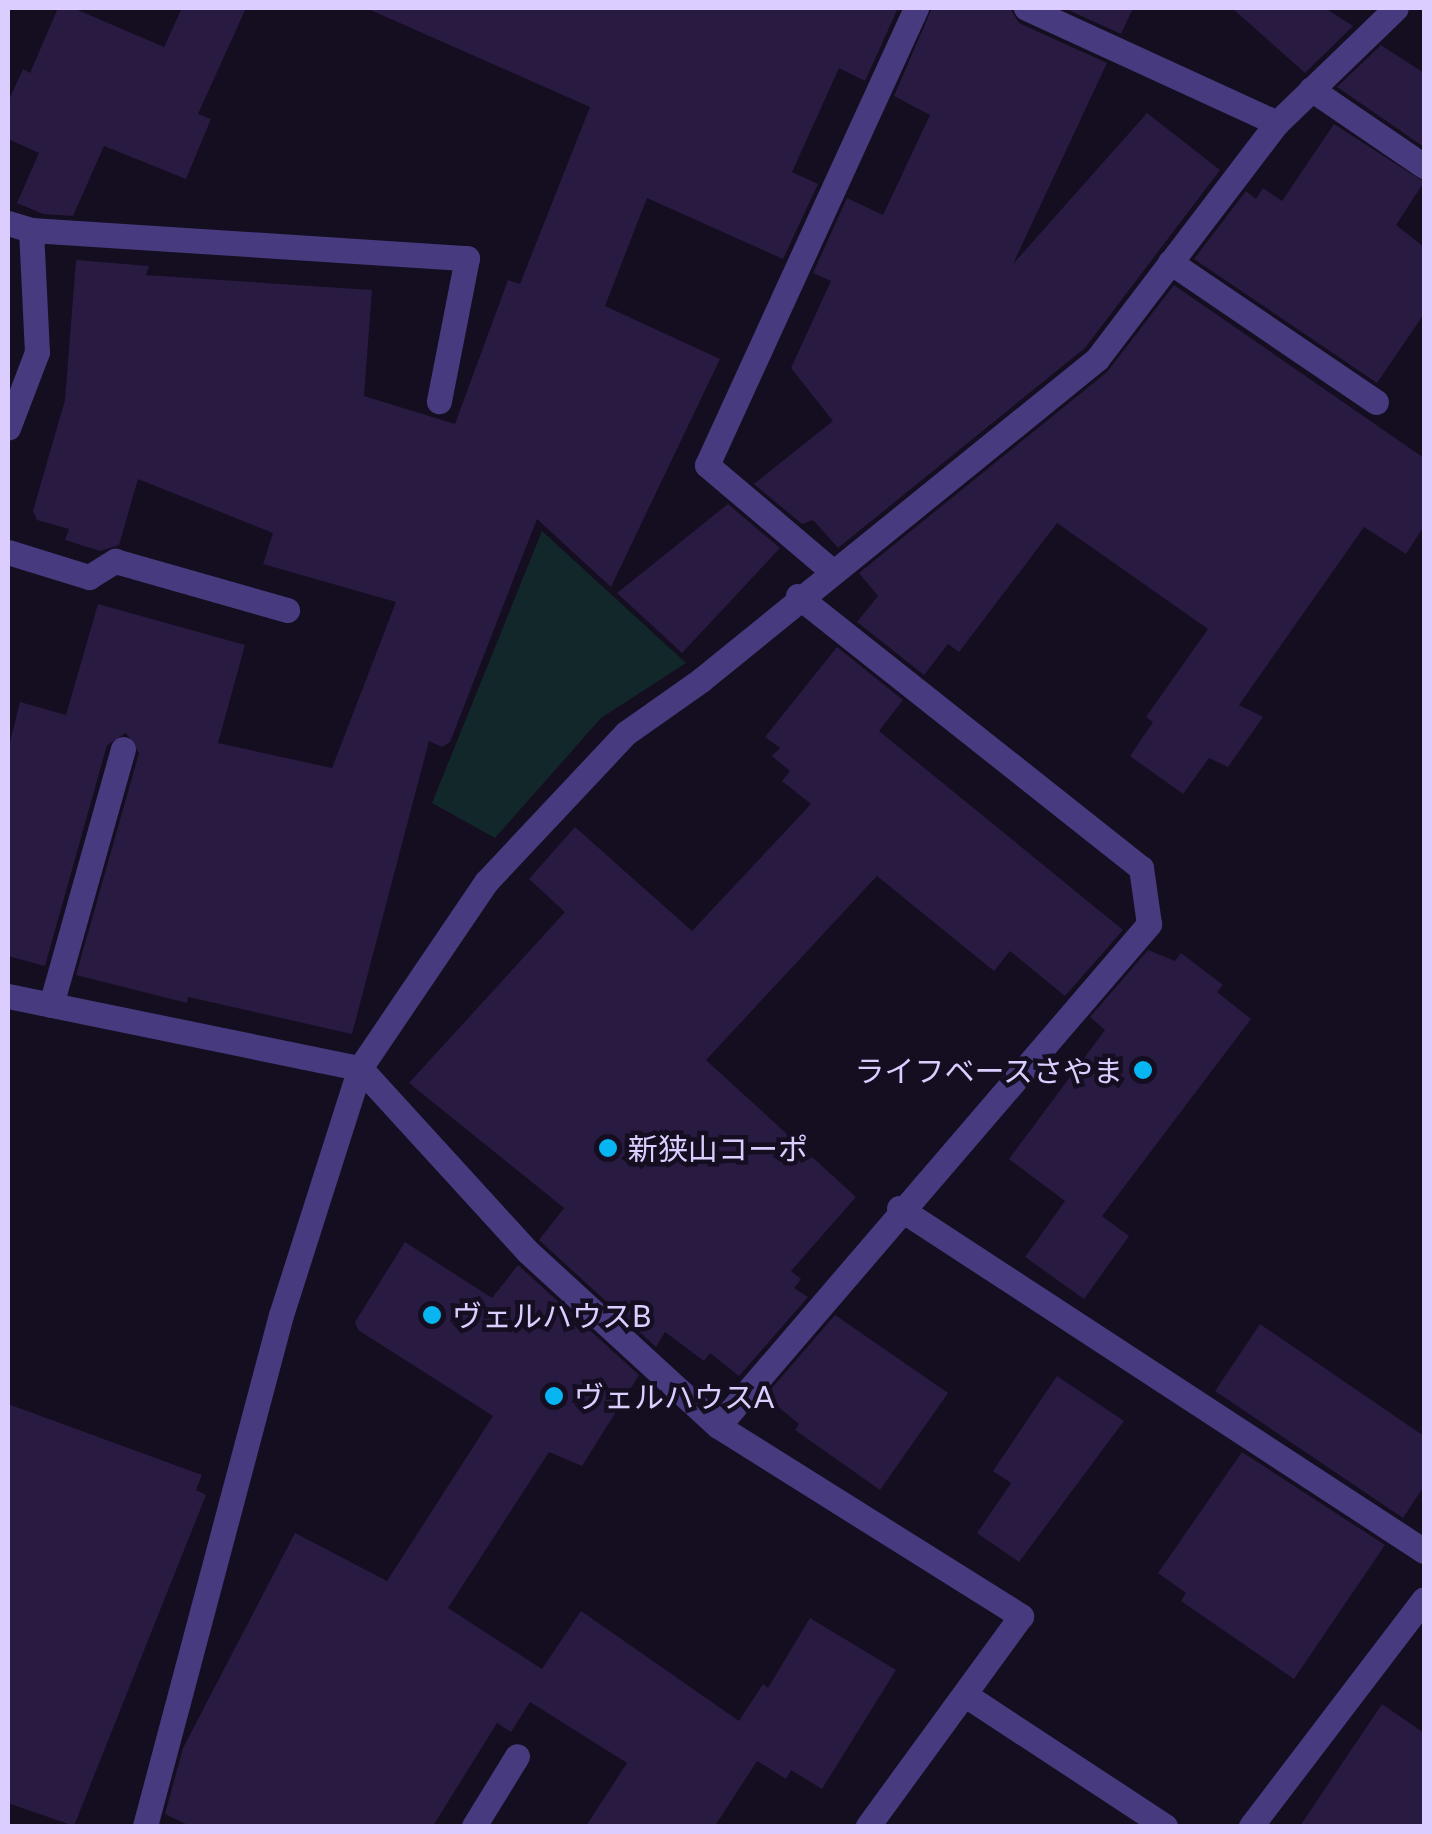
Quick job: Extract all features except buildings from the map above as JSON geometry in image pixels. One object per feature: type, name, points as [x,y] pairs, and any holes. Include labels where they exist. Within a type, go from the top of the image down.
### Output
[{"type":"street","points":[[832,571],[706,465],[916,8]]},
{"type":"street","points":[[1026,8],[1277,122]]},
{"type":"street","points":[[144,1826],[280,1315],[360,1068],[498,868],[626,732],[701,680],[798,596],[1097,359],[1277,122],[1396,8]]},
{"type":"street","points":[[1310,89],[1424,166]]},
{"type":"street","points":[[8,428],[37,352],[19,227],[467,258],[439,401]]},
{"type":"street","points":[[1170,262],[1376,402]]},
{"type":"street","points":[[8,552],[89,577],[115,561],[287,610]]},
{"type":"street","points":[[718,1426],[899,1208],[1149,924],[1141,868],[798,596]]},
{"type":"street","points":[[51,1005],[124,749]]},
{"type":"street","points":[[8,996],[360,1068],[527,1251],[718,1426],[1021,1616],[967,1696],[868,1826]]},
{"type":"street","points":[[899,1208],[1424,1551]]},
{"type":"street","points":[[1252,1826],[1424,1599]]},
{"type":"street","points":[[967,1696],[1165,1826]]},
{"type":"street","points":[[474,1826],[517,1756]]},
{"type":"green space","points":[[542,531],[686,663],[601,718],[495,838],[432,803]]},
{"type":"place","name":"ライフベースさやま","points":[[1143,1070]]},
{"type":"place","name":"新狭山コーポ","points":[[608,1148]]},
{"type":"place","name":"ヴェルハウスB","points":[[432,1315]]},
{"type":"place","name":"ヴェルハウスA","points":[[554,1396]]}]
